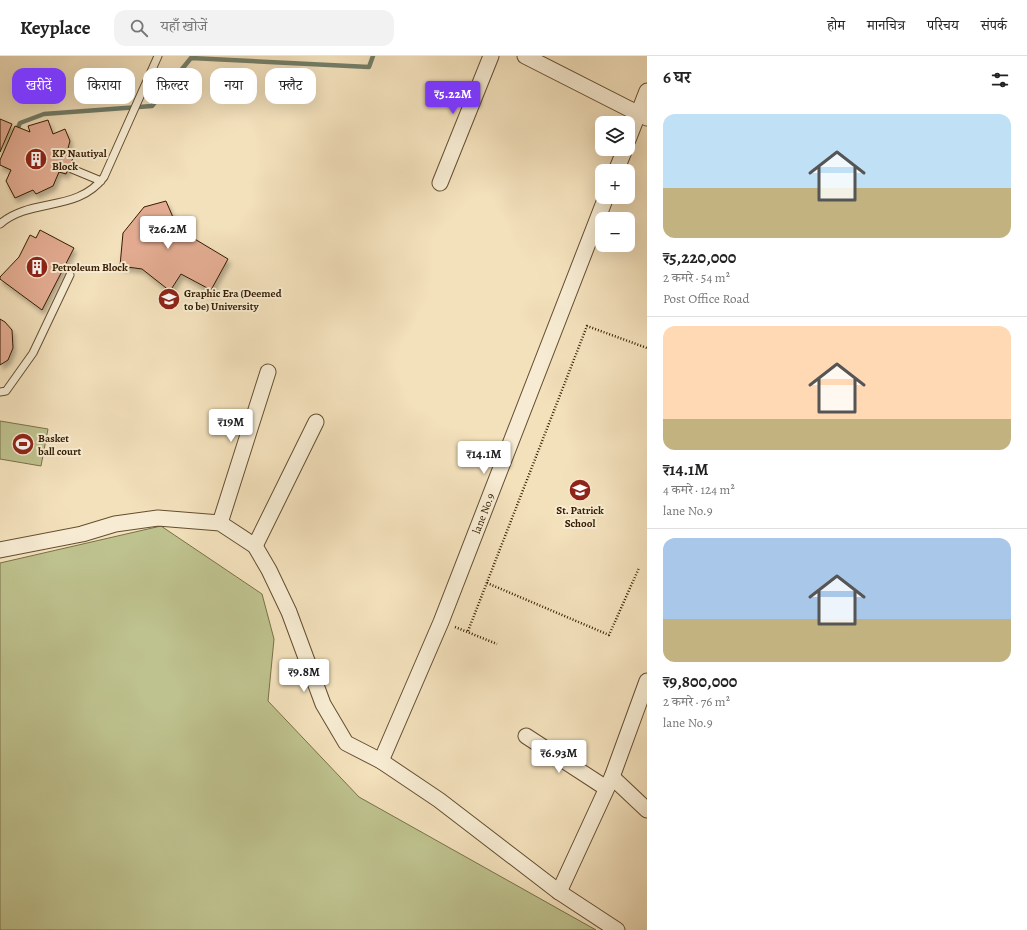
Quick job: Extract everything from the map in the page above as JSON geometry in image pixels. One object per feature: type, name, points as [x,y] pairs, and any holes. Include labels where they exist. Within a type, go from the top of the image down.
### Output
[{"type":"street","points":[[440,183],[491,56]]},
{"type":"street","points":[[525,56],[643,115]]},
{"type":"street","points":[[635,128],[643,115],[647,91]]},
{"type":"street","name":"lane No.9","points":[[381,761],[441,622],[603,204]]},
{"type":"street","points":[[220,523],[268,372]]},
{"type":"street","points":[[255,546],[316,422]]},
{"type":"street","points":[[0,550],[82,534],[115,524],[158,518],[220,523],[255,546],[269,570],[289,612],[323,704],[346,743],[381,761],[439,800],[559,892],[617,930]]},
{"type":"street","points":[[559,892],[609,782],[647,681]]},
{"type":"street","points":[[526,736],[609,782],[647,810]]},
{"type":"lane","points":[[0,224],[20,213],[86,195],[96,188],[101,181],[158,56]]},
{"type":"lane","points":[[72,169],[101,181]]},
{"type":"lane","points":[[0,392],[6,391],[33,353],[70,275]]},
{"type":"path","points":[[468,631],[587,326],[647,348]]},
{"type":"path","points":[[487,583],[609,635],[639,568]]},
{"type":"path","points":[[441,622],[468,631],[497,644]]},
{"type":"green space","name":"Basket ball court","points":[[0,421],[48,429],[41,466],[0,459]]},
{"type":"green space","points":[[161,526],[262,594],[274,639],[268,701],[359,797],[596,930],[0,930],[0,563]]},
{"type":"building","points":[[0,119],[12,124],[0,152]]},
{"type":"building","name":"KP Nautiyal Block","points":[[48,120],[53,134],[65,129],[70,141],[66,155],[73,158],[66,174],[59,172],[53,186],[36,194],[33,190],[15,198],[6,181],[11,170],[0,165],[0,160],[15,126],[30,132],[28,126]]},
{"type":"building","points":[[166,201],[178,229],[228,259],[211,290],[181,274],[170,291],[142,269],[120,266],[123,233],[144,207]]},
{"type":"building","name":"Petroleum Block","points":[[40,230],[74,248],[42,310],[0,279],[0,277],[19,257],[30,235],[36,238]]},
{"type":"building","points":[[0,319],[12,330],[13,348],[8,360],[0,365]]},
{"type":"waterway","points":[[16,132],[20,123],[44,114],[152,106],[191,58],[369,67],[373,56]]},
{"type":"place","name":"KP Nautiyal Block","points":[[36,159]]},
{"type":"place","name":"Petroleum Block","points":[[37,267]]},
{"type":"place","name":"Graphic Era (Deemed to be) University","points":[[169,299]]},
{"type":"place","name":"Basket ball court","points":[[23,444]]},
{"type":"place","name":"St. Patrick School","points":[[580,490]]}]
